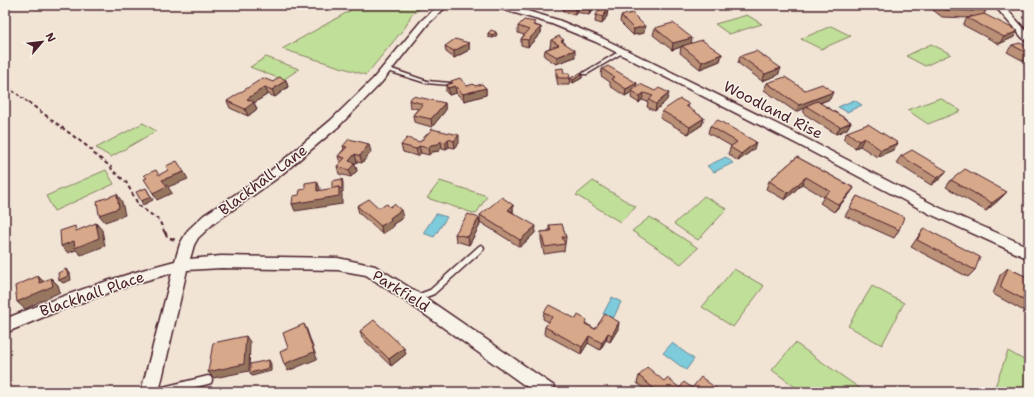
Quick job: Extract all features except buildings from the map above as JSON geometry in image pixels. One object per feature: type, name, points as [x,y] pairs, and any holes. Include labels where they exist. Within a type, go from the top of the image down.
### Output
[{"type":"street","name":"Blackhall Lane","points":[[150,392],[180,265],[187,244],[193,234],[209,220],[272,176],[334,124],[377,81],[425,22],[444,5]]},
{"type":"street","name":"Woodland Rise","points":[[498,5],[554,22],[599,40],[801,141],[935,211],[1029,253]]},
{"type":"street","points":[[998,5],[1017,30],[1029,40]]},
{"type":"street","name":"Parkfield","points":[[180,265],[221,262],[338,264],[370,270],[415,299],[548,392]]},
{"type":"street","name":"Blackhall Place","points":[[5,326],[58,304],[129,279],[180,265]]},
{"type":"lane","points":[[585,73],[622,52]]},
{"type":"lane","points":[[387,69],[426,82],[450,84]]},
{"type":"lane","points":[[415,299],[432,292],[481,248]]},
{"type":"lane","points":[[159,392],[208,380]]},
{"type":"path","points":[[5,85],[92,150],[93,153],[126,182],[139,206],[159,220],[168,237],[187,244]]},
{"type":"green space","points":[[360,5],[425,5],[411,15],[406,26],[366,75],[282,49]]},
{"type":"green space","points":[[747,15],[762,24],[729,34],[715,24]]},
{"type":"green space","points":[[831,26],[851,36],[821,49],[801,39]]},
{"type":"green space","points":[[931,44],[951,54],[925,66],[906,56]]},
{"type":"green space","points":[[266,57],[299,69],[283,80],[250,67]]},
{"type":"green space","points":[[940,98],[961,111],[928,124],[907,110]]},
{"type":"green space","points":[[143,123],[156,131],[111,157],[96,148]]},
{"type":"green space","points":[[106,170],[114,184],[54,211],[46,196]]},
{"type":"green space","points":[[440,181],[487,196],[476,214],[427,198]]},
{"type":"green space","points":[[593,181],[636,207],[620,222],[576,195]]},
{"type":"green space","points":[[704,196],[727,209],[698,240],[674,224]]},
{"type":"green space","points":[[650,217],[698,248],[681,264],[632,231]]},
{"type":"green space","points":[[734,269],[764,286],[733,327],[702,307]]},
{"type":"green space","points":[[872,286],[904,303],[882,345],[848,326]]},
{"type":"green space","points":[[795,343],[865,392],[802,392],[772,370]]},
{"type":"green space","points":[[1008,351],[1029,363],[1029,392],[993,392]]},
{"type":"water","points":[[854,100],[862,105],[847,112],[838,107]]},
{"type":"water","points":[[726,157],[733,163],[714,172],[707,166]]},
{"type":"water","points":[[436,214],[447,217],[434,237],[423,233]]},
{"type":"water","points":[[612,297],[621,302],[613,319],[603,314]]},
{"type":"water","points":[[672,343],[694,359],[686,370],[663,353]]}]
